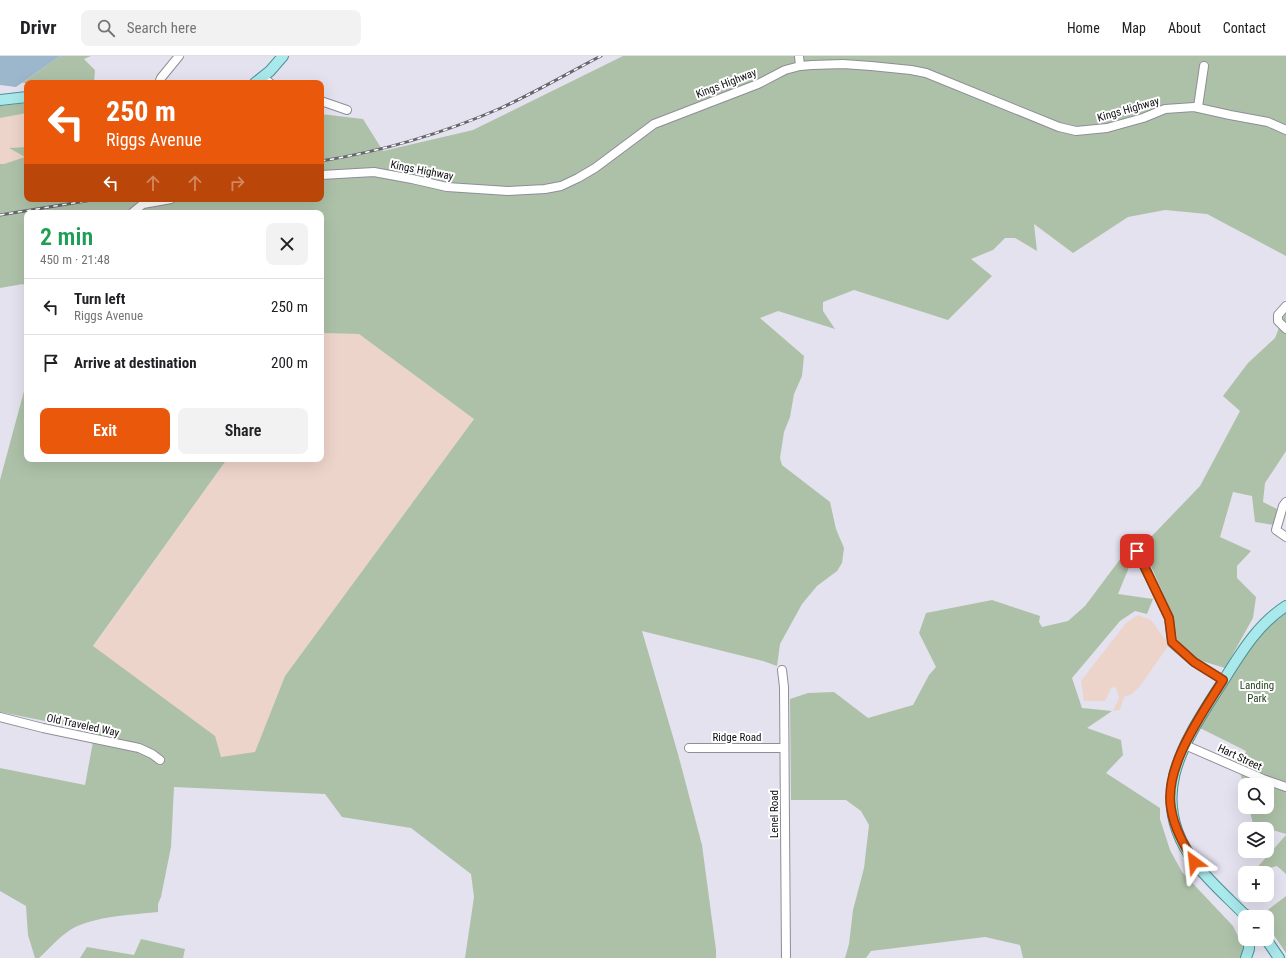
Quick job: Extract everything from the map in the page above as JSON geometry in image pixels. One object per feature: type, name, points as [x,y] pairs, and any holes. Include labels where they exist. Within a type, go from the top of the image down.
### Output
[{"type":"main road","points":[[267,80],[283,56]]},
{"type":"main road","points":[[0,100],[24,97]]},
{"type":"main road","points":[[1240,910],[1194,862],[1182,841],[1174,822],[1170,804],[1171,791],[1175,771],[1185,745],[1223,680],[1258,630],[1269,618],[1286,606]]},
{"type":"main road","points":[[1246,958],[1249,946]]},
{"type":"main road","points":[[1265,946],[1273,958]]},
{"type":"main road","points":[[1271,946],[1279,958]]},
{"type":"street","points":[[160,80],[179,56]]},
{"type":"street","points":[[799,56],[800,66]]},
{"type":"street","name":"Kings Highway","points":[[324,175],[374,172],[447,187],[508,190],[545,189],[561,186],[595,168],[654,124],[758,84],[775,74],[800,66],[843,64],[897,68],[926,73],[1059,127],[1076,131],[1107,128],[1143,118],[1165,109],[1198,107],[1268,122],[1286,130]]},
{"type":"street","points":[[1198,107],[1204,66]]},
{"type":"street","points":[[324,102],[347,110]]},
{"type":"street","points":[[136,210],[143,204],[154,202]]},
{"type":"street","points":[[1286,306],[1278,315],[1278,321],[1286,329]]},
{"type":"street","points":[[1286,502],[1283,506],[1276,530],[1286,537]]},
{"type":"street","points":[[1137,551],[1169,618],[1172,642],[1194,662],[1223,680]]},
{"type":"street","name":"Lenel Road","points":[[782,670],[784,686],[786,958]]},
{"type":"street","name":"Old Traveled Way","points":[[0,717],[43,728],[139,748],[152,754],[160,760]]},
{"type":"street","name":"Hart Street","points":[[1185,745],[1286,787]]},
{"type":"street","name":"Ridge Road","points":[[689,748],[784,748]]},
{"type":"shaded area","points":[[24,114],[24,147],[10,148],[24,156],[24,158],[0,164],[0,118]]},
{"type":"shaded area","points":[[324,333],[359,334],[474,419],[285,676],[255,753],[221,757],[93,647],[225,462],[324,462]]},
{"type":"shaded area","points":[[1138,615],[1151,620],[1169,645],[1140,686],[1132,694],[1124,697],[1120,710],[1113,711],[1119,698],[1116,687],[1111,688],[1105,701],[1084,701],[1081,681],[1126,623]]},
{"type":"green space","points":[[60,56],[65,58],[66,56],[91,56],[84,59],[95,70],[94,80],[26,80]]},
{"type":"green space","points":[[623,56],[1286,56],[1286,256],[1207,214],[1165,210],[1128,217],[1073,253],[1034,224],[1037,251],[1015,238],[1005,238],[993,250],[971,259],[992,276],[948,320],[854,290],[823,302],[823,311],[835,329],[778,311],[760,318],[804,356],[802,376],[794,394],[790,417],[784,432],[780,458],[782,465],[830,502],[836,529],[844,548],[842,563],[837,571],[817,586],[802,604],[780,644],[777,666],[763,661],[642,631],[678,754],[702,845],[716,958],[465,958],[474,897],[471,874],[411,828],[342,817],[325,794],[174,787],[171,847],[161,897],[158,904],[158,912],[110,917],[75,927],[59,939],[39,958],[35,958],[28,935],[26,906],[0,891],[0,768],[85,785],[95,731],[0,712],[0,480],[24,391],[24,462],[225,462],[93,646],[215,736],[221,757],[255,752],[285,676],[474,419],[359,334],[324,333],[324,210],[24,210],[24,285],[0,288],[0,164],[24,157],[24,202],[324,202],[324,114],[363,119],[383,151],[473,130]]},
{"type":"green space","points":[[24,103],[24,114],[0,118],[0,106]]},
{"type":"green space","points":[[24,147],[24,156],[9,148]]},
{"type":"green space","points":[[1286,310],[1286,451],[1265,483],[1263,502],[1277,509],[1274,525],[1255,522],[1252,496],[1233,492],[1220,537],[1251,551],[1237,566],[1237,578],[1256,597],[1253,618],[1225,668],[1192,658],[1177,639],[1173,616],[1147,557],[1150,538],[1200,486],[1240,411],[1223,396],[1248,363],[1275,338]]},
{"type":"green space","points":[[1127,550],[1132,560],[1118,594],[1153,599],[1147,614],[1135,611],[1120,621],[1072,678],[1082,708],[1112,711],[1087,728],[1121,740],[1123,755],[1106,773],[1160,808],[1160,819],[1170,850],[1182,872],[1233,926],[1238,936],[1238,946],[1243,946],[1245,950],[1240,958],[1023,958],[1020,945],[985,937],[871,951],[866,958],[845,958],[849,944],[853,910],[864,868],[869,825],[861,811],[846,800],[791,800],[790,699],[808,693],[834,692],[868,718],[913,705],[929,675],[936,667],[919,633],[926,613],[992,600],[1040,616],[1039,622],[1042,627],[1068,621],[1085,606]]},
{"type":"green space","name":"Landing Park","points":[[1286,613],[1286,834],[1274,830],[1274,822],[1253,822],[1251,814],[1274,814],[1274,778],[1242,778],[1240,772],[1246,751],[1200,728],[1218,696],[1267,628]]},
{"type":"green space","points":[[1286,835],[1286,874],[1277,866],[1258,866],[1265,858],[1274,858],[1274,848]]},
{"type":"green space","points":[[1286,896],[1286,953],[1274,935],[1274,910],[1268,910]]},
{"type":"green space","points":[[141,939],[185,949],[183,958],[80,958],[87,947],[134,955]]},
{"type":"water","points":[[0,56],[60,56],[16,87],[0,85]]},
{"type":"railway","points":[[324,160],[367,152],[413,140],[458,125],[514,102],[601,56]]},
{"type":"railway","points":[[31,210],[80,202]]},
{"type":"railway","points":[[0,215],[24,211]]},
{"type":"route","points":[[1137,551],[1169,618],[1172,642],[1194,662],[1223,680],[1185,745],[1177,764],[1172,783],[1170,804],[1174,822],[1186,850],[1194,862]]}]
